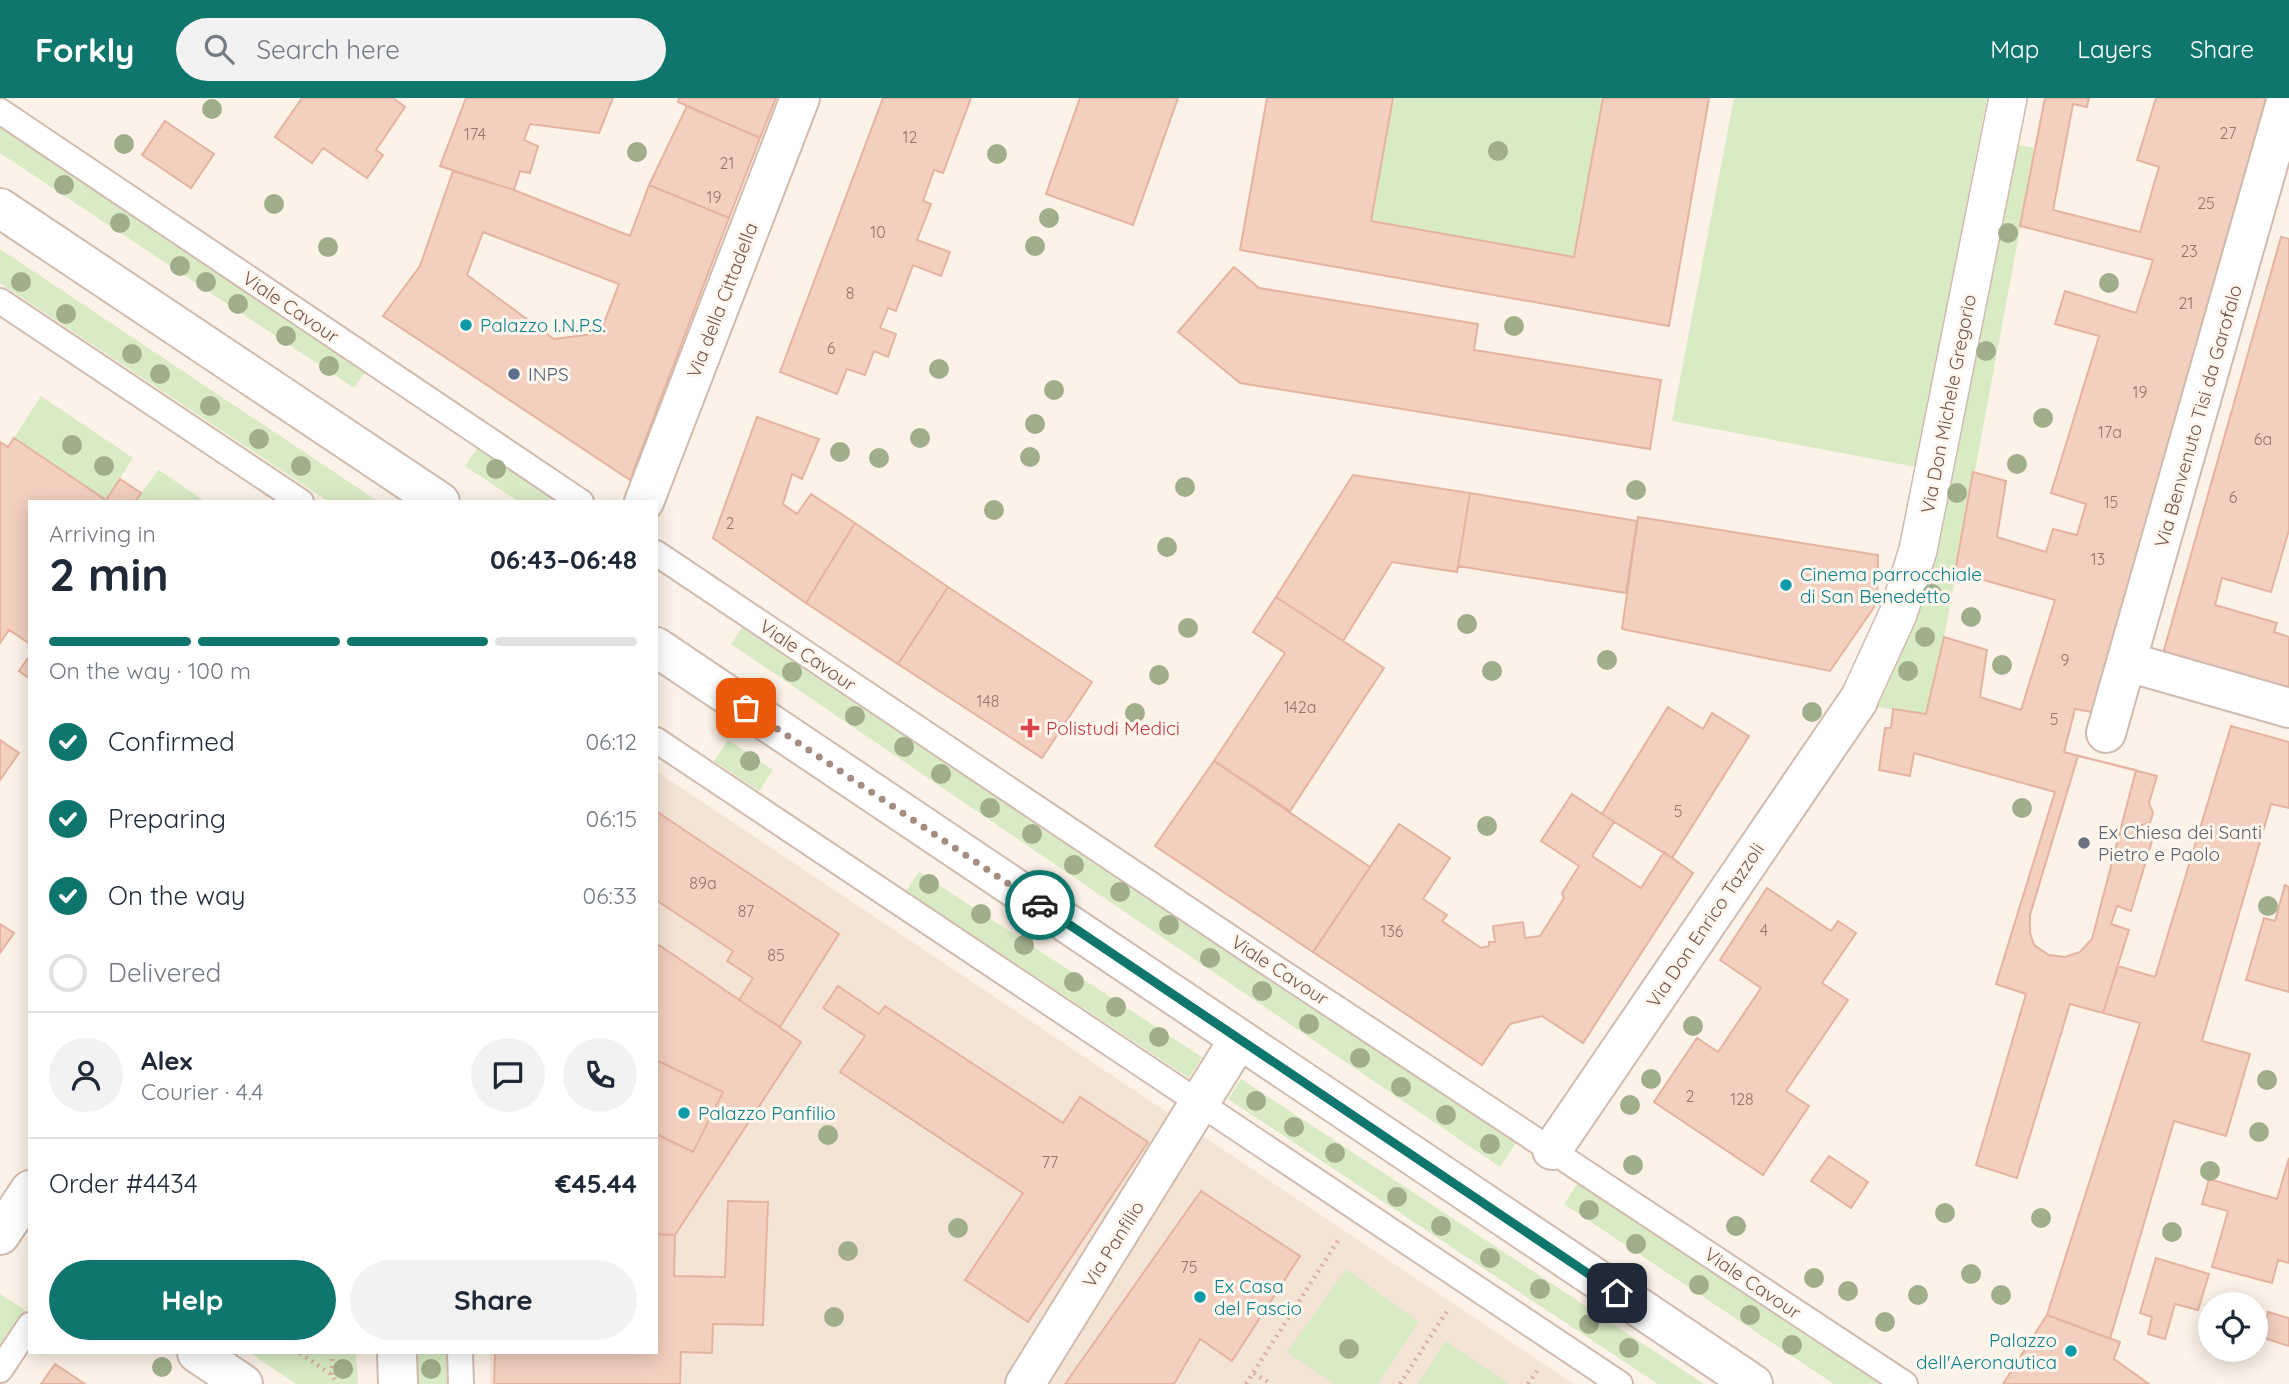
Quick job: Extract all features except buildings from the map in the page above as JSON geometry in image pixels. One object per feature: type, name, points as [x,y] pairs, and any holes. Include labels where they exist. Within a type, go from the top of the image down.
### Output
[{"type":"street","name":"Via della Cittadella","points":[[645,500],[800,98]]},
{"type":"street","name":"Via Don Michele Gregorio","points":[[1858,701],[1898,614],[1918,550],[2008,98]]},
{"type":"street","name":"Via Benvenuto Tisi da Garofalo","points":[[2106,733],[2287,98]]},
{"type":"street","points":[[0,208],[437,500]]},
{"type":"street","points":[[658,648],[1753,1384]]},
{"type":"street","points":[[2128,662],[2289,708]]},
{"type":"street","name":"Via Don Enrico Tazzoli","points":[[1552,1150],[1858,701]]},
{"type":"street","name":"Via Panfilio","points":[[1025,1384],[1239,1039]]},
{"type":"street","points":[[9,1229],[28,1194]]},
{"type":"street","points":[[198,1354],[243,1384]]},
{"type":"street","points":[[397,1354],[398,1384]]},
{"type":"lane","name":"Viale Cavour","points":[[0,111],[579,500]]},
{"type":"lane","points":[[0,301],[298,500]]},
{"type":"lane","name":"Viale Cavour","points":[[658,553],[1259,957],[1905,1384]]},
{"type":"lane","points":[[658,741],[1620,1384]]},
{"type":"lane","points":[[0,1370],[28,1328]]},
{"type":"lane","points":[[460,1354],[461,1384]]},
{"type":"path","points":[[1246,1384],[1359,1209]]},
{"type":"path","points":[[1400,1384],[1466,1281]]},
{"type":"path","points":[[301,1354],[332,1375],[337,1384]]},
{"type":"path","points":[[332,1354],[332,1375]]},
{"type":"path","points":[[1254,1373],[1270,1384]]},
{"type":"shaded area","points":[[658,772],[1574,1384],[490,1384],[490,1354],[658,1354]]},
{"type":"green space","points":[[1393,98],[1603,98],[1574,257],[1371,221]]},
{"type":"green space","points":[[1734,98],[1987,98],[1916,467],[1672,421]]},
{"type":"green space","points":[[0,125],[367,369],[354,388],[0,153]]},
{"type":"green space","points":[[2012,144],[2035,148],[1944,637],[1926,714],[1876,707]]},
{"type":"green space","points":[[0,249],[376,500],[326,500],[0,283]]},
{"type":"green space","points":[[41,396],[133,458],[106,500],[14,438]]},
{"type":"green space","points":[[480,444],[555,495],[551,500],[516,500],[465,466]]},
{"type":"green space","points":[[159,470],[203,500],[136,500]]},
{"type":"green space","points":[[743,626],[1516,1143],[1500,1167],[731,644]]},
{"type":"green space","points":[[728,740],[773,770],[759,791],[714,761]]},
{"type":"green space","points":[[919,872],[1202,1057],[1189,1078],[906,891]]},
{"type":"green space","points":[[1241,1079],[1704,1384],[1658,1384],[1228,1099]]},
{"type":"green space","points":[[1580,1180],[1884,1384],[1834,1384],[1564,1204]]},
{"type":"green space","points":[[1346,1269],[1419,1322],[1378,1384],[1335,1384],[1287,1352]]},
{"type":"green space","points":[[0,1294],[28,1312],[0,1353]]},
{"type":"green space","points":[[1445,1341],[1509,1384],[1418,1384]]},
{"type":"green space","points":[[251,1354],[356,1354],[358,1384],[296,1384]]},
{"type":"green space","points":[[417,1354],[447,1354],[448,1384],[417,1384]]},
{"type":"way so far","points":[[746,708],[1040,905]]},
{"type":"place","name":"Palazzo I.N.P.S.","points":[[466,325]]},
{"type":"place","name":"INPS","points":[[514,374]]},
{"type":"place","name":"Cinema parrocchiale di San Benedetto","points":[[1786,585]]},
{"type":"place","name":"Polistudi Medici","points":[[1030,728]]},
{"type":"place","name":"Ex Chiesa dei Santi Pietro e Paolo","points":[[2084,843]]},
{"type":"place","name":"Palazzo Panfilio","points":[[684,1113]]},
{"type":"place","name":"Ex Casa del Fascio","points":[[1200,1297]]},
{"type":"place","name":"Palazzo dell'Aeronautica","points":[[2071,1351]]},
{"type":"route","points":[[1040,905],[1617,1293]]}]
